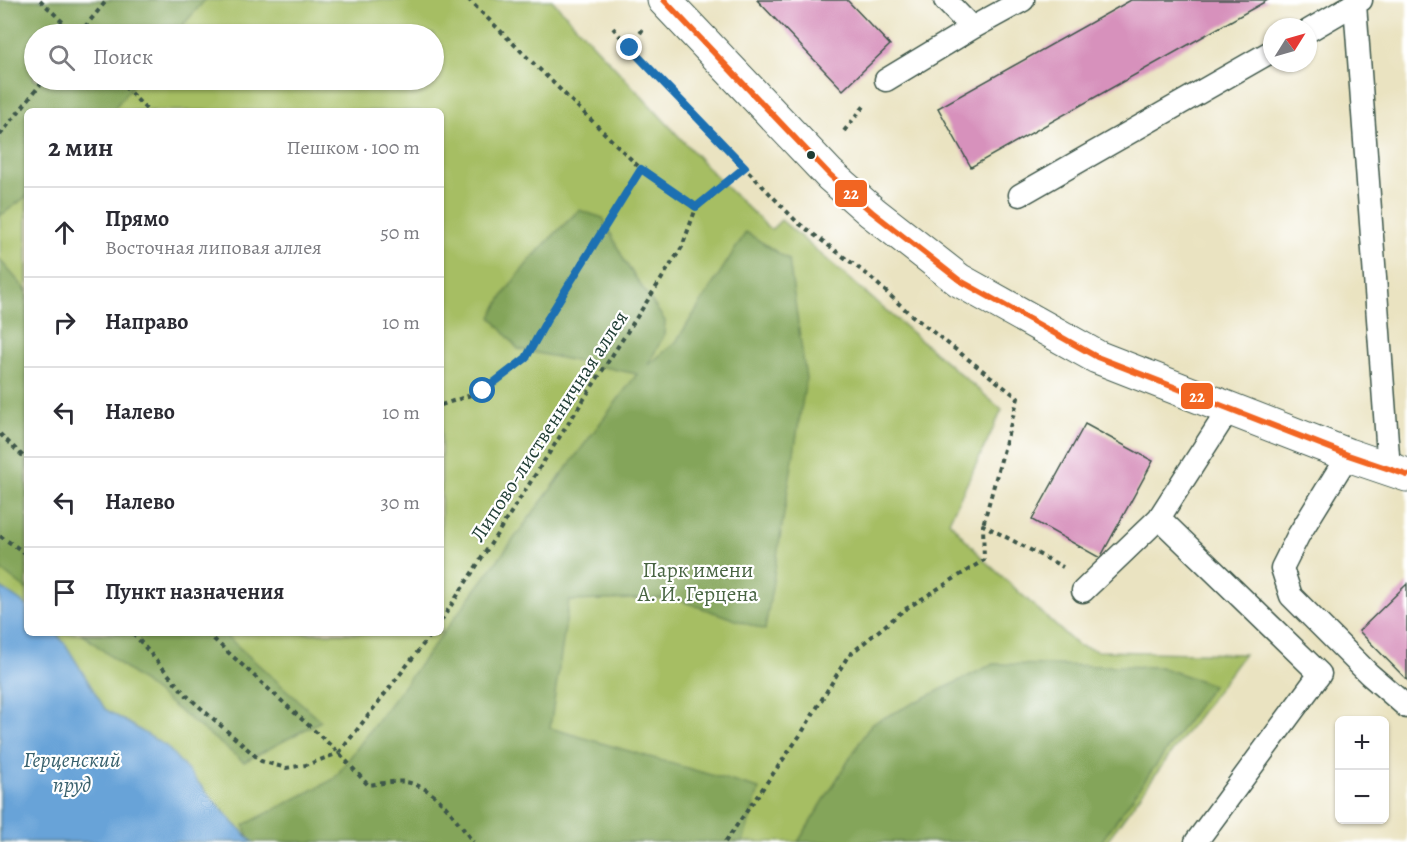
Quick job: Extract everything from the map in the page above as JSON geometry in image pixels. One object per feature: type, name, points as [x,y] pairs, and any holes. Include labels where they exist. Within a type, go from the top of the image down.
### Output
[{"type":"street","points":[[664,0],[830,175],[872,212],[960,280],[1097,357],[1348,455],[1398,472]]},
{"type":"lane","points":[[945,0],[972,28]]},
{"type":"lane","points":[[886,81],[972,28],[1023,0]]},
{"type":"lane","points":[[1317,26],[1358,2],[1398,472]]},
{"type":"lane","points":[[1020,195],[1263,56]]},
{"type":"lane","points":[[1083,591],[1159,518],[1229,409]]},
{"type":"lane","points":[[1348,455],[1298,536],[1282,568],[1291,596],[1369,674],[1407,708]]},
{"type":"lane","points":[[1159,518],[1320,674],[1196,842]]},
{"type":"path","points":[[40,0],[65,24]]},
{"type":"path","points":[[88,24],[107,0]]},
{"type":"path","points":[[469,0],[641,169],[696,207],[745,167]]},
{"type":"path","points":[[613,28],[797,222],[868,274],[910,314],[1018,399],[983,525],[984,560],[904,610],[848,656],[801,734],[725,842]]},
{"type":"path","points":[[0,135],[36,90]]},
{"type":"path","points":[[128,90],[145,108]]},
{"type":"path","points":[[444,404],[483,391],[526,358],[548,318],[641,169]]},
{"type":"path","name":"Липово-лиственничная аллея","points":[[444,616],[682,247],[696,207]]},
{"type":"path","points":[[0,434],[24,457]]},
{"type":"path","points":[[983,525],[1073,573],[1083,591]]},
{"type":"path","points":[[0,536],[24,553]]},
{"type":"path","points":[[136,636],[185,694],[261,761],[286,768],[306,765],[339,753],[430,636]]},
{"type":"path","points":[[210,636],[339,753],[368,785],[405,782],[423,787],[443,803],[473,842]]},
{"type":"green space","name":"Парк имени А. И. Герцена","points":[[0,0],[552,0],[724,185],[771,230],[781,220],[1002,410],[949,521],[984,560],[1077,645],[1098,651],[1244,654],[1106,842],[0,842]]},
{"type":"green space","points":[[0,0],[205,0],[184,24],[24,24],[24,90],[129,90],[114,108],[24,108],[24,198],[0,216]]},
{"type":"green space","points":[[579,210],[603,218],[625,262],[665,321],[664,335],[648,365],[676,342],[746,232],[789,260],[806,379],[765,630],[673,598],[569,601],[550,728],[759,789],[743,842],[250,842],[244,825],[334,779],[441,636],[444,636],[444,632],[637,374],[518,349],[491,317],[519,273]]},
{"type":"green space","points":[[0,260],[24,288],[24,588],[0,569]]},
{"type":"green space","points":[[85,636],[226,636],[321,721],[244,762]]},
{"type":"green space","points":[[993,664],[1160,667],[1213,685],[1101,842],[798,842],[871,724]]},
{"type":"water","name":"Герценский пруд","points":[[0,587],[24,604],[24,636],[58,636],[105,709],[166,746],[253,842],[0,842]]},
{"type":"building","points":[[757,0],[847,0],[890,45],[843,90]]},
{"type":"building","points":[[1131,0],[1268,0],[971,167],[938,108]]},
{"type":"building","points":[[1085,424],[1153,461],[1100,558],[1032,520]]},
{"type":"building","points":[[1407,584],[1407,680],[1359,631]]},
{"type":"transit line","name":"22","points":[[664,0],[830,175],[872,212],[959,280],[1097,357],[1348,455],[1407,475]]},
{"type":"route","points":[[483,391],[526,358],[548,318],[641,169],[696,207],[745,167],[630,48]]}]
